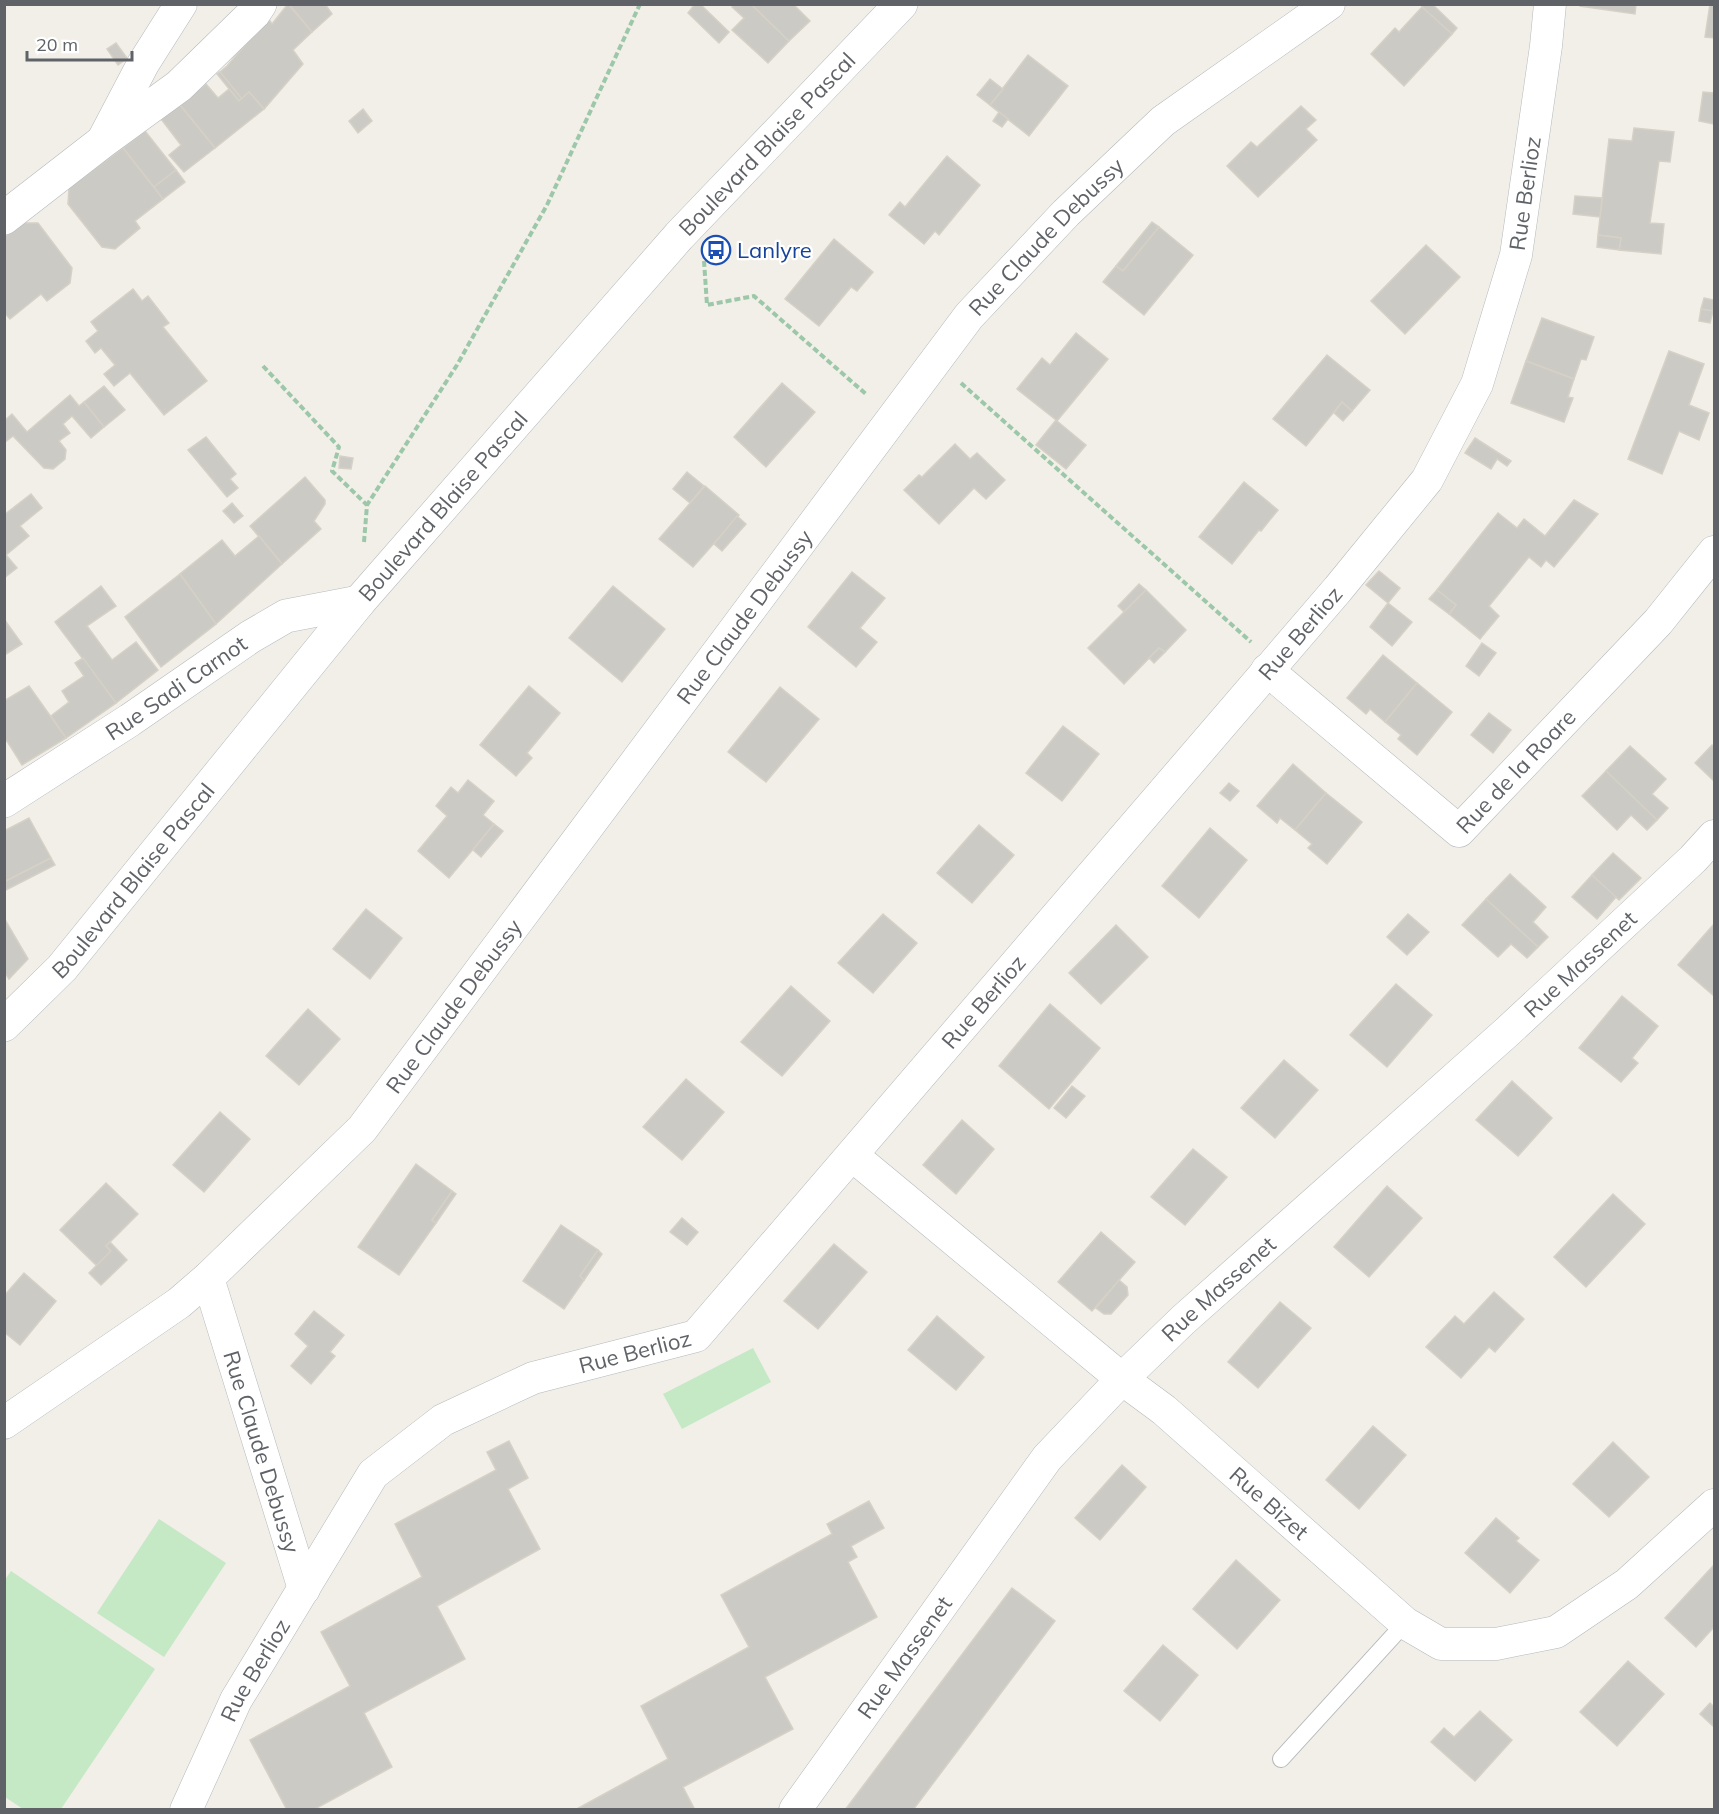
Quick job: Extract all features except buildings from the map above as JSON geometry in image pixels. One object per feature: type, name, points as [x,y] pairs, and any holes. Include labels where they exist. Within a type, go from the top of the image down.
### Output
[{"type":"main road","points":[[4,218],[179,86],[254,13],[260,4]]},
{"type":"main road","name":"Boulevard Blaise Pascal","points":[[4,1025],[62,968],[359,602],[679,236],[901,4]]},
{"type":"main road","name":"Rue Sadi Carnot","points":[[4,801],[130,720],[250,637],[286,616],[359,602]]},
{"type":"street","points":[[102,142],[143,64],[180,4]]},
{"type":"street","name":"Rue Claude Debussy","points":[[4,1423],[179,1303],[208,1278],[362,1129],[969,316],[1066,213],[1163,121],[1329,4]]},
{"type":"street","name":"Rue Berlioz","points":[[186,1809],[236,1700],[373,1474],[443,1420],[533,1378],[696,1336],[1338,589],[1427,480],[1477,384],[1516,255],[1550,4]]},
{"type":"street","name":"Rue de la Roare","points":[[1270,666],[1459,831],[1658,622],[1714,552]]},
{"type":"street","name":"Rue Massenet","points":[[795,1809],[1047,1458],[1183,1320],[1507,1032],[1693,859],[1714,836]]},
{"type":"street","name":"Rue Bizet","points":[[853,1156],[1122,1380],[1164,1410],[1405,1623],[1441,1644],[1497,1644],[1556,1632],[1627,1584],[1714,1505]]},
{"type":"street","name":"Rue Claude Debussy","points":[[208,1278],[304,1589]]},
{"type":"lane","points":[[1281,1759],[1405,1623]]},
{"type":"path","points":[[263,366],[339,447],[332,471],[367,505],[457,365],[547,205],[640,4]]},
{"type":"path","points":[[707,305],[754,296],[893,418]]},
{"type":"path","points":[[936,360],[1270,666]]},
{"type":"green space","points":[[753,1348],[771,1382],[682,1429],[663,1394]]},
{"type":"green space","points":[[159,1519],[226,1563],[164,1657],[97,1613]]},
{"type":"green space","points":[[11,1571],[155,1669],[61,1809],[23,1809],[5,1797],[4,1581]]},
{"type":"place","name":"Lanlyre","points":[[716,250]]}]
